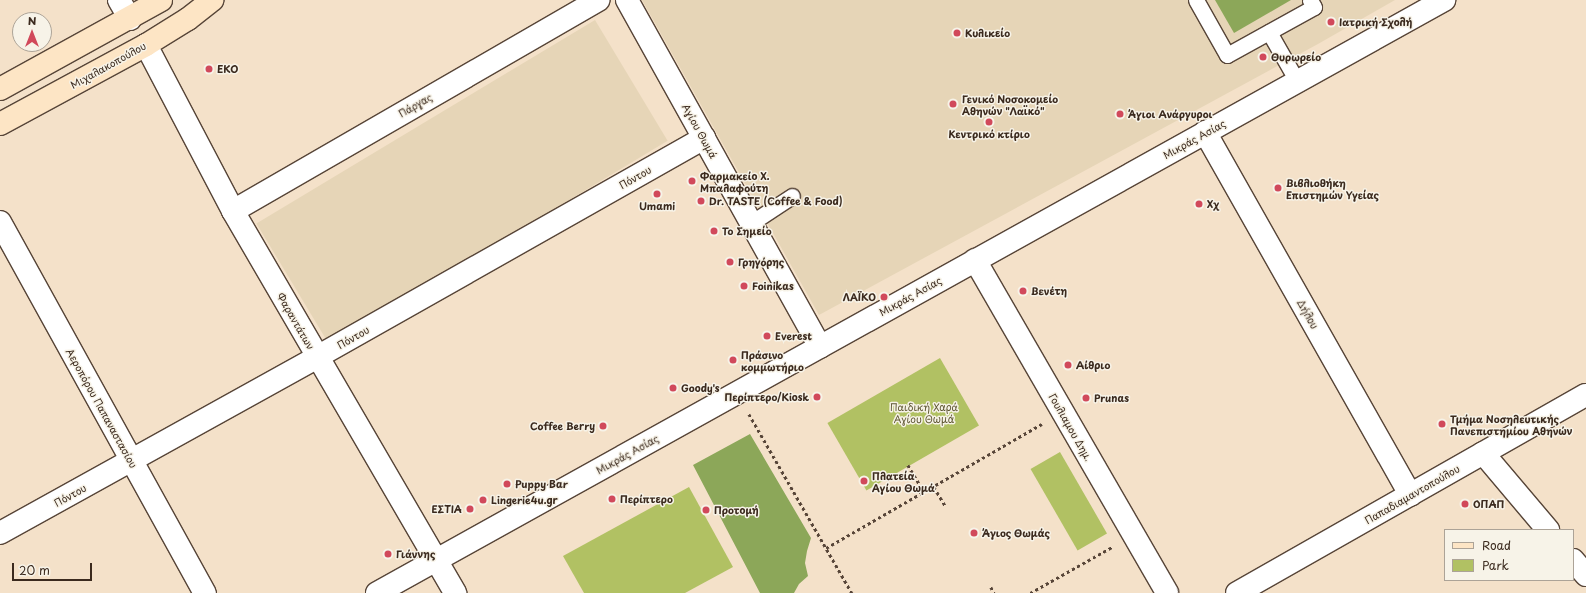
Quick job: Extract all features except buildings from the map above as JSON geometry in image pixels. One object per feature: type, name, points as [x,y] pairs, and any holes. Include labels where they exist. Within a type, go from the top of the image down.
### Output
[{"type":"main road","points":[[0,88],[130,19],[161,0]]},
{"type":"main road","name":"Μιχαλακοπούλου","points":[[0,124],[146,44],[188,19],[212,0]]},
{"type":"street","points":[[119,0],[130,19]]},
{"type":"street","name":"Πάργας","points":[[233,211],[598,0]]},
{"type":"street","name":"Αγίου Θωμά","points":[[627,0],[820,347]]},
{"type":"street","name":"Μικράς Ασίας","points":[[377,593],[1444,0]]},
{"type":"street","name":"Φαραντάτων","points":[[146,44],[233,211],[455,593]]},
{"type":"street","name":"Δήλου","points":[[1205,132],[1410,495]]},
{"type":"street","name":"Πόντου","points":[[0,533],[317,357],[704,138]]},
{"type":"street","name":"Αεροπόρου Παπαναστασίου","points":[[0,222],[205,593]]},
{"type":"street","name":"Γουλιαμου Δημ.","points":[[975,260],[1167,593]]},
{"type":"street","name":"Παπαδιαμαντοπούλου","points":[[1237,593],[1586,394]]},
{"type":"street","points":[[1483,453],[1547,529]]},
{"type":"street","points":[[1574,561],[1586,575]]},
{"type":"lane","points":[[1196,0],[1226,55],[1314,7],[1310,0]]},
{"type":"lane","points":[[1269,32],[1297,81]]},
{"type":"lane","points":[[751,223],[792,196]]},
{"type":"path","points":[[737,393],[852,593]]},
{"type":"path","points":[[826,548],[1062,413]]},
{"type":"path","points":[[908,465],[924,492]]},
{"type":"path","points":[[934,487],[946,507]]},
{"type":"path","points":[[1030,593],[1133,535]]},
{"type":"path","points":[[990,587],[994,593]]},
{"type":"shaded area","name":"Γενικό Νοσοκομείο Αθηνών \"Λαϊκό\"","points":[[642,0],[1395,0],[1318,44],[819,315]]},
{"type":"shaded area","points":[[595,20],[668,141],[329,344],[256,223]]},
{"type":"green space","points":[[1215,0],[1291,0],[1234,33]]},
{"type":"green space","name":"Παιδική Χαρά Αγίου Θωμά","points":[[940,358],[979,426],[866,491],[827,423]]},
{"type":"green space","points":[[750,434],[811,538],[805,563],[808,576],[799,584],[794,593],[760,593],[693,465]]},
{"type":"green space","points":[[1060,452],[1107,533],[1078,550],[1031,469]]},
{"type":"green space","points":[[689,487],[733,567],[685,593],[584,593],[563,556]]},
{"type":"place","name":"Ιατρική Σχολή","points":[[1331,22]]},
{"type":"place","name":"Κυλικείο","points":[[957,33]]},
{"type":"place","name":"Θυρωρείο","points":[[1263,57]]},
{"type":"place","name":"EKO","points":[[209,69]]},
{"type":"place","name":"Γενικό Νοσοκομείο Αθηνών \"Λαϊκό\"","points":[[953,104]]},
{"type":"place","name":"Άγιοι Ανάργυροι","points":[[1120,114]]},
{"type":"place","name":"Κεντρικό κτίριο","points":[[989,122]]},
{"type":"place","name":"Φαρμακείο Χ. Μπαλαφούτη","points":[[692,181]]},
{"type":"place","name":"Βιβλιοθήκη Επιστημών Υγείας","points":[[1278,188]]},
{"type":"place","name":"Umami","points":[[657,194]]},
{"type":"place","name":"Dr. TASTE (Coffee & Food)","points":[[701,201]]},
{"type":"place","name":"Χχ","points":[[1199,204]]},
{"type":"place","name":"Το Σημείο","points":[[714,231]]},
{"type":"place","name":"Γρηγόρης","points":[[730,262]]},
{"type":"place","name":"Foinikas","points":[[744,286]]},
{"type":"place","name":"Βενέτη","points":[[1023,291]]},
{"type":"place","name":"ΛΑΪΚΟ","points":[[884,297]]},
{"type":"place","name":"Everest","points":[[767,336]]},
{"type":"place","name":"Πράσινο κομμωτήριο","points":[[733,360]]},
{"type":"place","name":"Αίθριο","points":[[1068,365]]},
{"type":"place","name":"Goody's","points":[[673,388]]},
{"type":"place","name":"Περίπτερο/Kiosk","points":[[817,397]]},
{"type":"place","name":"Prunas","points":[[1086,398]]},
{"type":"place","name":"Τμήμα Νοσηλευτικής Πανεπιστημίου Αθηνών","points":[[1442,424]]},
{"type":"place","name":"Coffee Berry","points":[[603,426]]},
{"type":"place","name":"Πλατεία Αγίου Θωμά","points":[[864,481]]},
{"type":"place","name":"Puppy Bar","points":[[507,484]]},
{"type":"place","name":"Περίπτερο","points":[[612,499]]},
{"type":"place","name":"Lingerie4u.gr","points":[[483,500]]},
{"type":"place","name":"ΟΠΑΠ","points":[[1465,504]]},
{"type":"place","name":"ΕΣΤΙΑ","points":[[470,509]]},
{"type":"place","name":"Προτομή","points":[[706,510]]},
{"type":"place","name":"Άγιος Θωμάς","points":[[974,533]]},
{"type":"place","name":"Γιάννης","points":[[388,554]]}]
